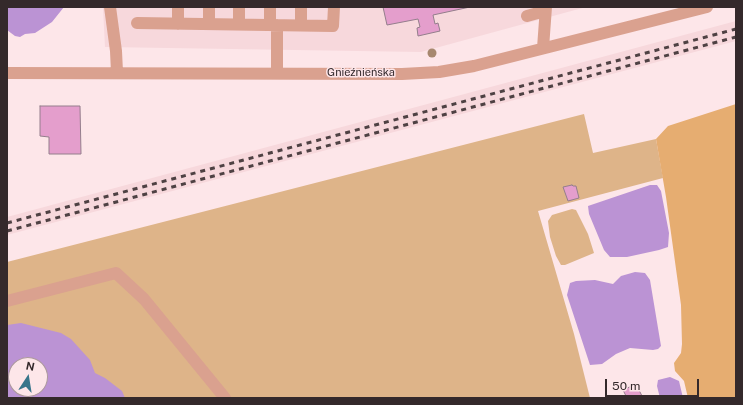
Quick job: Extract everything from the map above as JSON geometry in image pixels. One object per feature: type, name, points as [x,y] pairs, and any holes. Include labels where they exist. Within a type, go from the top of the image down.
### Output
[{"type":"street","points":[[110,7],[116,51],[117,72]]},
{"type":"street","points":[[178,7],[178,24]]},
{"type":"street","points":[[209,7],[209,24]]},
{"type":"street","points":[[239,7],[239,24]]},
{"type":"street","points":[[270,7],[277,73]]},
{"type":"street","points":[[301,7],[301,25]]},
{"type":"street","points":[[137,23],[333,26],[334,7]]},
{"type":"street","name":"Gnieźnieńska","points":[[7,73],[117,72],[402,74],[439,72],[474,66],[706,7]]},
{"type":"street","points":[[527,16],[546,9],[543,48]]},
{"type":"street","points":[[7,301],[116,273],[144,299],[225,398]]},
{"type":"shaded area","points":[[7,7],[64,7],[52,22],[35,33],[25,34],[20,37],[15,36],[7,30]]},
{"type":"shaded area","points":[[103,7],[586,7],[421,52],[105,47]]},
{"type":"shaded area","points":[[736,21],[736,41],[7,235],[7,217]]},
{"type":"shaded area","points":[[736,104],[736,398],[688,398],[684,381],[675,371],[674,363],[681,353],[681,305],[666,197],[656,139],[668,126]]},
{"type":"shaded area","points":[[584,114],[593,153],[656,139],[663,178],[538,211],[574,334],[590,398],[7,398],[7,262]]},
{"type":"shaded area","points":[[650,185],[657,185],[661,191],[669,233],[668,247],[627,257],[610,257],[604,250],[589,214],[588,206]]},
{"type":"shaded area","points":[[572,209],[576,210],[588,234],[594,253],[565,265],[561,265],[556,256],[550,237],[548,221],[552,215]]},
{"type":"shaded area","points":[[635,272],[645,273],[650,280],[661,346],[658,349],[653,350],[630,348],[616,354],[602,364],[590,365],[567,295],[570,283],[576,281],[595,280],[613,284],[621,276]]},
{"type":"shaded area","points":[[21,323],[61,333],[71,339],[90,360],[95,373],[105,378],[122,391],[125,398],[7,398],[7,325]]},
{"type":"shaded area","points":[[670,377],[679,381],[683,398],[660,398],[657,386],[658,380]]},
{"type":"building","points":[[383,7],[470,7],[433,15],[435,24],[438,23],[440,31],[418,36],[417,28],[420,27],[418,19],[387,25]]},
{"type":"building","points":[[40,106],[80,106],[81,154],[49,154],[49,137],[40,136]]},
{"type":"building","points":[[572,185],[576,186],[579,198],[568,201],[563,187]]},
{"type":"building","points":[[636,384],[643,398],[627,398],[623,390]]},
{"type":"railway","points":[[7,223],[736,29]]},
{"type":"railway","points":[[7,231],[736,37]]}]
